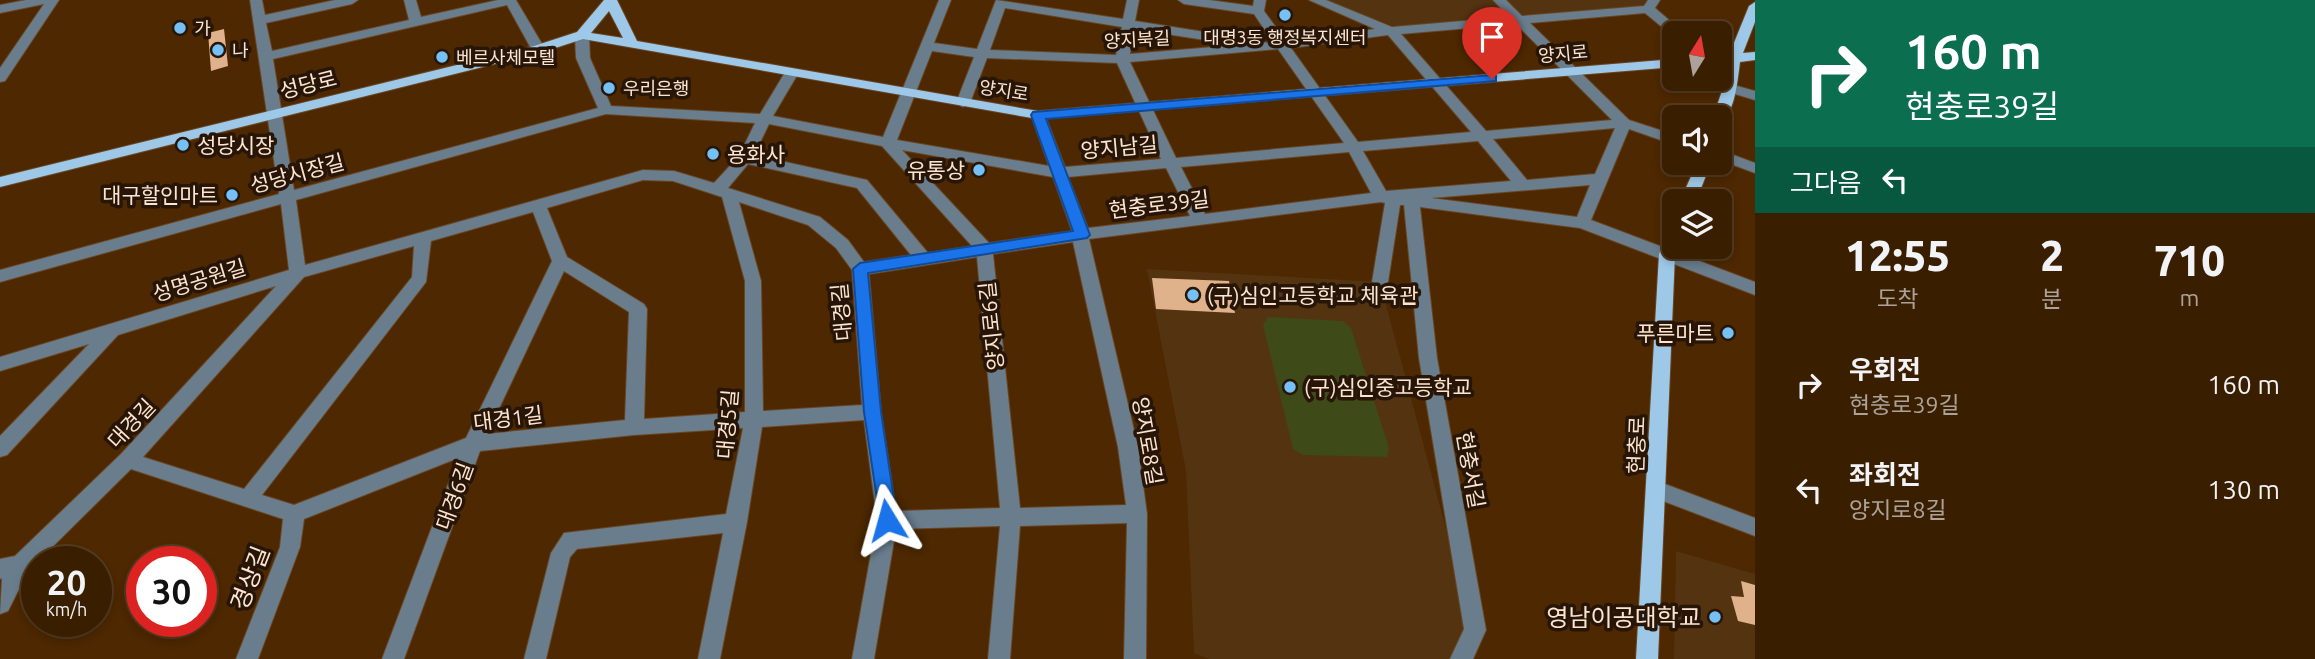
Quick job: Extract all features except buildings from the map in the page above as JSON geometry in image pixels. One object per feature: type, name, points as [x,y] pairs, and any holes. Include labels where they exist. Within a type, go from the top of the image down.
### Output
[{"type":"main road","points":[[582,35],[611,0],[623,29],[634,44]]},
{"type":"main road","points":[[1732,53],[1750,33],[1755,6]]},
{"type":"main road","name":"양지로","points":[[582,35],[1038,115],[1662,64]]},
{"type":"main road","name":"성당로","points":[[0,183],[538,49],[582,35]]},
{"type":"main road","points":[[1732,58],[1755,56]]},
{"type":"main road","name":"현충로","points":[[1647,659],[1667,259]]},
{"type":"street","points":[[0,9],[44,0]]},
{"type":"street","points":[[0,78],[53,0]]},
{"type":"street","points":[[256,0],[276,114],[298,273]]},
{"type":"street","points":[[261,20],[352,0]]},
{"type":"street","points":[[410,0],[416,23]]},
{"type":"street","points":[[945,0],[888,144],[984,248]]},
{"type":"street","points":[[1133,0],[1122,60],[1143,108],[1200,220]]},
{"type":"street","points":[[1184,0],[1259,5],[1276,46],[1395,199],[1380,282]]},
{"type":"street","points":[[1315,0],[1391,31],[1439,84],[1523,186]]},
{"type":"street","points":[[1499,0],[1624,123],[1582,223]]},
{"type":"street","points":[[264,57],[510,1],[538,49]]},
{"type":"street","points":[[963,103],[1001,2],[1276,46]]},
{"type":"street","name":"양지북길","points":[[925,46],[983,54],[1122,60],[1276,46],[1391,31],[1518,21],[1651,5],[1666,21]]},
{"type":"street","points":[[582,35],[583,58],[606,110]]},
{"type":"street","points":[[723,192],[745,158],[792,72]]},
{"type":"street","points":[[1732,89],[1755,96]]},
{"type":"street","name":"양지남길","points":[[606,110],[764,119],[888,144],[1059,173],[1624,123],[1662,136]]},
{"type":"street","name":"성당시장길","points":[[0,276],[606,110]]},
{"type":"street","name":"양지로8길","points":[[1038,115],[1081,235],[1128,447],[1138,514],[1135,659]]},
{"type":"street","points":[[745,158],[862,184],[923,258]]},
{"type":"street","points":[[1732,159],[1755,168]]},
{"type":"street","name":"대경길","points":[[40,546],[128,460],[298,273],[643,175],[674,176],[814,221],[842,244],[860,269],[872,412],[887,520],[863,659]]},
{"type":"street","name":"현충로39길","points":[[860,269],[984,248],[1200,220],[1600,179]]},
{"type":"street","name":"대경5길","points":[[709,659],[737,522],[754,419],[753,281],[723,192]]},
{"type":"street","name":"현충로39길","points":[[1395,199],[1582,223],[1662,254]]},
{"type":"street","name":"현충서길","points":[[1395,199],[1428,358],[1475,630],[1461,659]]},
{"type":"street","points":[[538,204],[560,261],[638,309],[640,319],[634,427]]},
{"type":"street","points":[[249,497],[420,278],[423,237]]},
{"type":"street","name":"양지로6길","points":[[984,248],[1011,516],[999,659]]},
{"type":"street","name":"현충로39길","points":[[1675,259],[1755,289]]},
{"type":"street","name":"대경6길","points":[[394,659],[473,444],[560,261]]},
{"type":"street","name":"성명공원길","points":[[0,364],[298,273]]},
{"type":"street","name":"성명공원길","points":[[0,449],[113,331]]},
{"type":"street","name":"대경1길","points":[[293,513],[473,444],[634,427],[872,412]]},
{"type":"street","points":[[128,460],[293,513]]},
{"type":"street","points":[[1657,490],[1755,527]]},
{"type":"street","name":"경상길","points":[[247,659],[290,547],[293,513]]},
{"type":"street","points":[[887,520],[1138,514]]},
{"type":"street","points":[[535,659],[561,553],[571,540],[737,522]]},
{"type":"street","points":[[0,569],[21,564]]},
{"type":"street","name":"대경길","points":[[0,604],[21,564]]},
{"type":"shaded area","points":[[1324,0],[1647,0],[1641,8],[1397,27]]},
{"type":"shaded area","name":"(구)심인중고등학교","points":[[1147,269],[1380,282],[1472,626],[1457,659],[1209,659],[1194,653],[1186,471]]},
{"type":"shaded area","name":"영남이공대학교","points":[[1676,551],[1755,574],[1755,659],[1674,659]]},
{"type":"green space","points":[[1268,317],[1343,321],[1351,328],[1389,448],[1387,457],[1303,455],[1293,449],[1263,325]]},
{"type":"place","name":"대명3동 행정복지센터","points":[[1285,15]]},
{"type":"place","name":"가","points":[[180,28]]},
{"type":"place","name":"나","points":[[218,50]]},
{"type":"place","name":"베르사체모텔","points":[[442,57]]},
{"type":"place","name":"우리은행","points":[[609,88]]},
{"type":"place","name":"성당시장","points":[[183,145]]},
{"type":"place","name":"용화사","points":[[713,154]]},
{"type":"place","name":"유통상","points":[[979,170]]},
{"type":"place","name":"대구할인마트","points":[[232,195]]},
{"type":"place","name":"(구)심인고등학교 체육관","points":[[1193,295]]},
{"type":"place","name":"푸른마트","points":[[1728,333]]},
{"type":"place","name":"(구)심인중고등학교","points":[[1290,387]]},
{"type":"place","name":"영남이공대학교","points":[[1715,617]]},
{"type":"route","points":[[887,520],[872,412],[860,269],[1082,235],[1038,115],[1492,79]]}]
